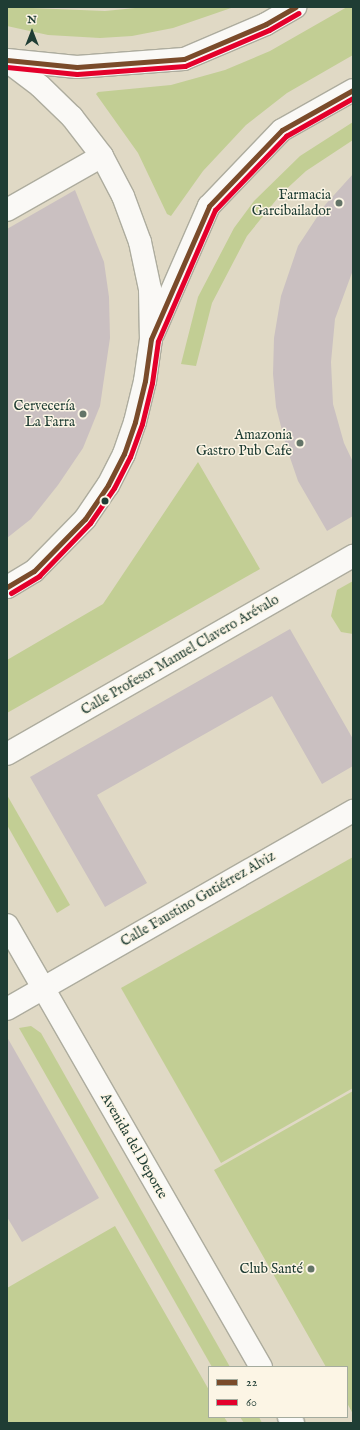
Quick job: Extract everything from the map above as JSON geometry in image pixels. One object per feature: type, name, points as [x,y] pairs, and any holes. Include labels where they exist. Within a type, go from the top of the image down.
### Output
[{"type":"street","points":[[7,61],[77,68],[184,59],[266,24],[296,7]]},
{"type":"street","points":[[7,61],[40,86],[72,117],[102,156],[123,196],[140,242],[150,289],[151,339],[146,381],[135,422],[108,485],[85,519],[34,571],[7,587]]},
{"type":"street","points":[[151,339],[209,206],[282,130],[353,90]]},
{"type":"street","points":[[7,210],[102,156]]},
{"type":"street","name":"Calle Profesor Manuel Clavero Arévalo","points":[[7,754],[353,556]]},
{"type":"street","name":"Calle Faustino Gutiérrez Alviz","points":[[7,1009],[43,987],[353,811]]},
{"type":"street","name":"Avenida del Deporte","points":[[7,925],[260,1366]]},
{"type":"green space","points":[[7,7],[105,11],[145,7],[234,7],[173,28],[132,36],[100,38],[48,35],[7,26]]},
{"type":"green space","points":[[347,7],[353,7],[353,55],[287,93],[246,125],[203,171],[171,216],[167,214],[138,153],[96,94],[98,92],[171,85],[225,70],[270,51]]},
{"type":"green space","points":[[353,122],[353,140],[306,171],[281,194],[247,236],[212,303],[196,366],[181,364],[198,297],[234,228],[254,201],[300,156]]},
{"type":"green space","points":[[198,462],[260,569],[7,713],[7,660],[103,604]]},
{"type":"green space","points":[[353,581],[353,634],[341,632],[331,616],[337,590]]},
{"type":"green space","points":[[7,795],[70,905],[57,913],[7,825]]},
{"type":"green space","points":[[353,857],[353,1088],[221,1163],[121,988]]},
{"type":"green space","points":[[31,1026],[41,1033],[229,1366],[211,1366],[19,1028]]},
{"type":"green space","name":"Club Santé","points":[[353,1091],[353,1414],[348,1405],[348,1366],[325,1366],[214,1170]]},
{"type":"green space","points":[[115,1226],[208,1388],[208,1418],[225,1418],[228,1423],[7,1423],[7,1288]]},
{"type":"green space","points":[[241,1418],[260,1418],[262,1423],[244,1423]]},
{"type":"building","points":[[353,174],[353,270],[335,319],[331,362],[333,404],[344,443],[353,462],[353,516],[327,531],[298,481],[286,446],[276,407],[273,374],[274,338],[281,296],[298,246],[325,205]]},
{"type":"building","points":[[75,190],[104,262],[109,297],[110,338],[100,406],[83,448],[58,485],[31,519],[7,538],[7,229]]},
{"type":"building","points":[[290,629],[353,739],[353,766],[322,784],[272,696],[97,795],[147,883],[105,907],[30,777]]},
{"type":"building","points":[[7,1037],[99,1198],[22,1242],[7,1217]]},
{"type":"transit line","name":"22","points":[[7,60],[77,67],[184,59],[266,24],[296,7]]},
{"type":"transit line","name":"60","points":[[7,67],[77,74],[185,66],[269,30],[299,13]]},
{"type":"transit line","name":"22","points":[[7,587],[34,571],[85,519],[108,485],[124,454],[135,422],[145,381],[151,339],[209,206],[282,130],[353,90]]},
{"type":"transit line","name":"60","points":[[11,593],[39,576],[90,523],[114,488],[130,457],[142,424],[152,383],[158,341],[215,210],[286,136],[353,98]]},
{"type":"place","name":"Farmacia Garcibailador","points":[[339,203]]},
{"type":"place","name":"Cervecería La Farra","points":[[83,414]]},
{"type":"place","name":"Amazonia Gastro Pub Cafe","points":[[300,443]]},
{"type":"place","name":"Club Santé","points":[[311,1269]]}]
